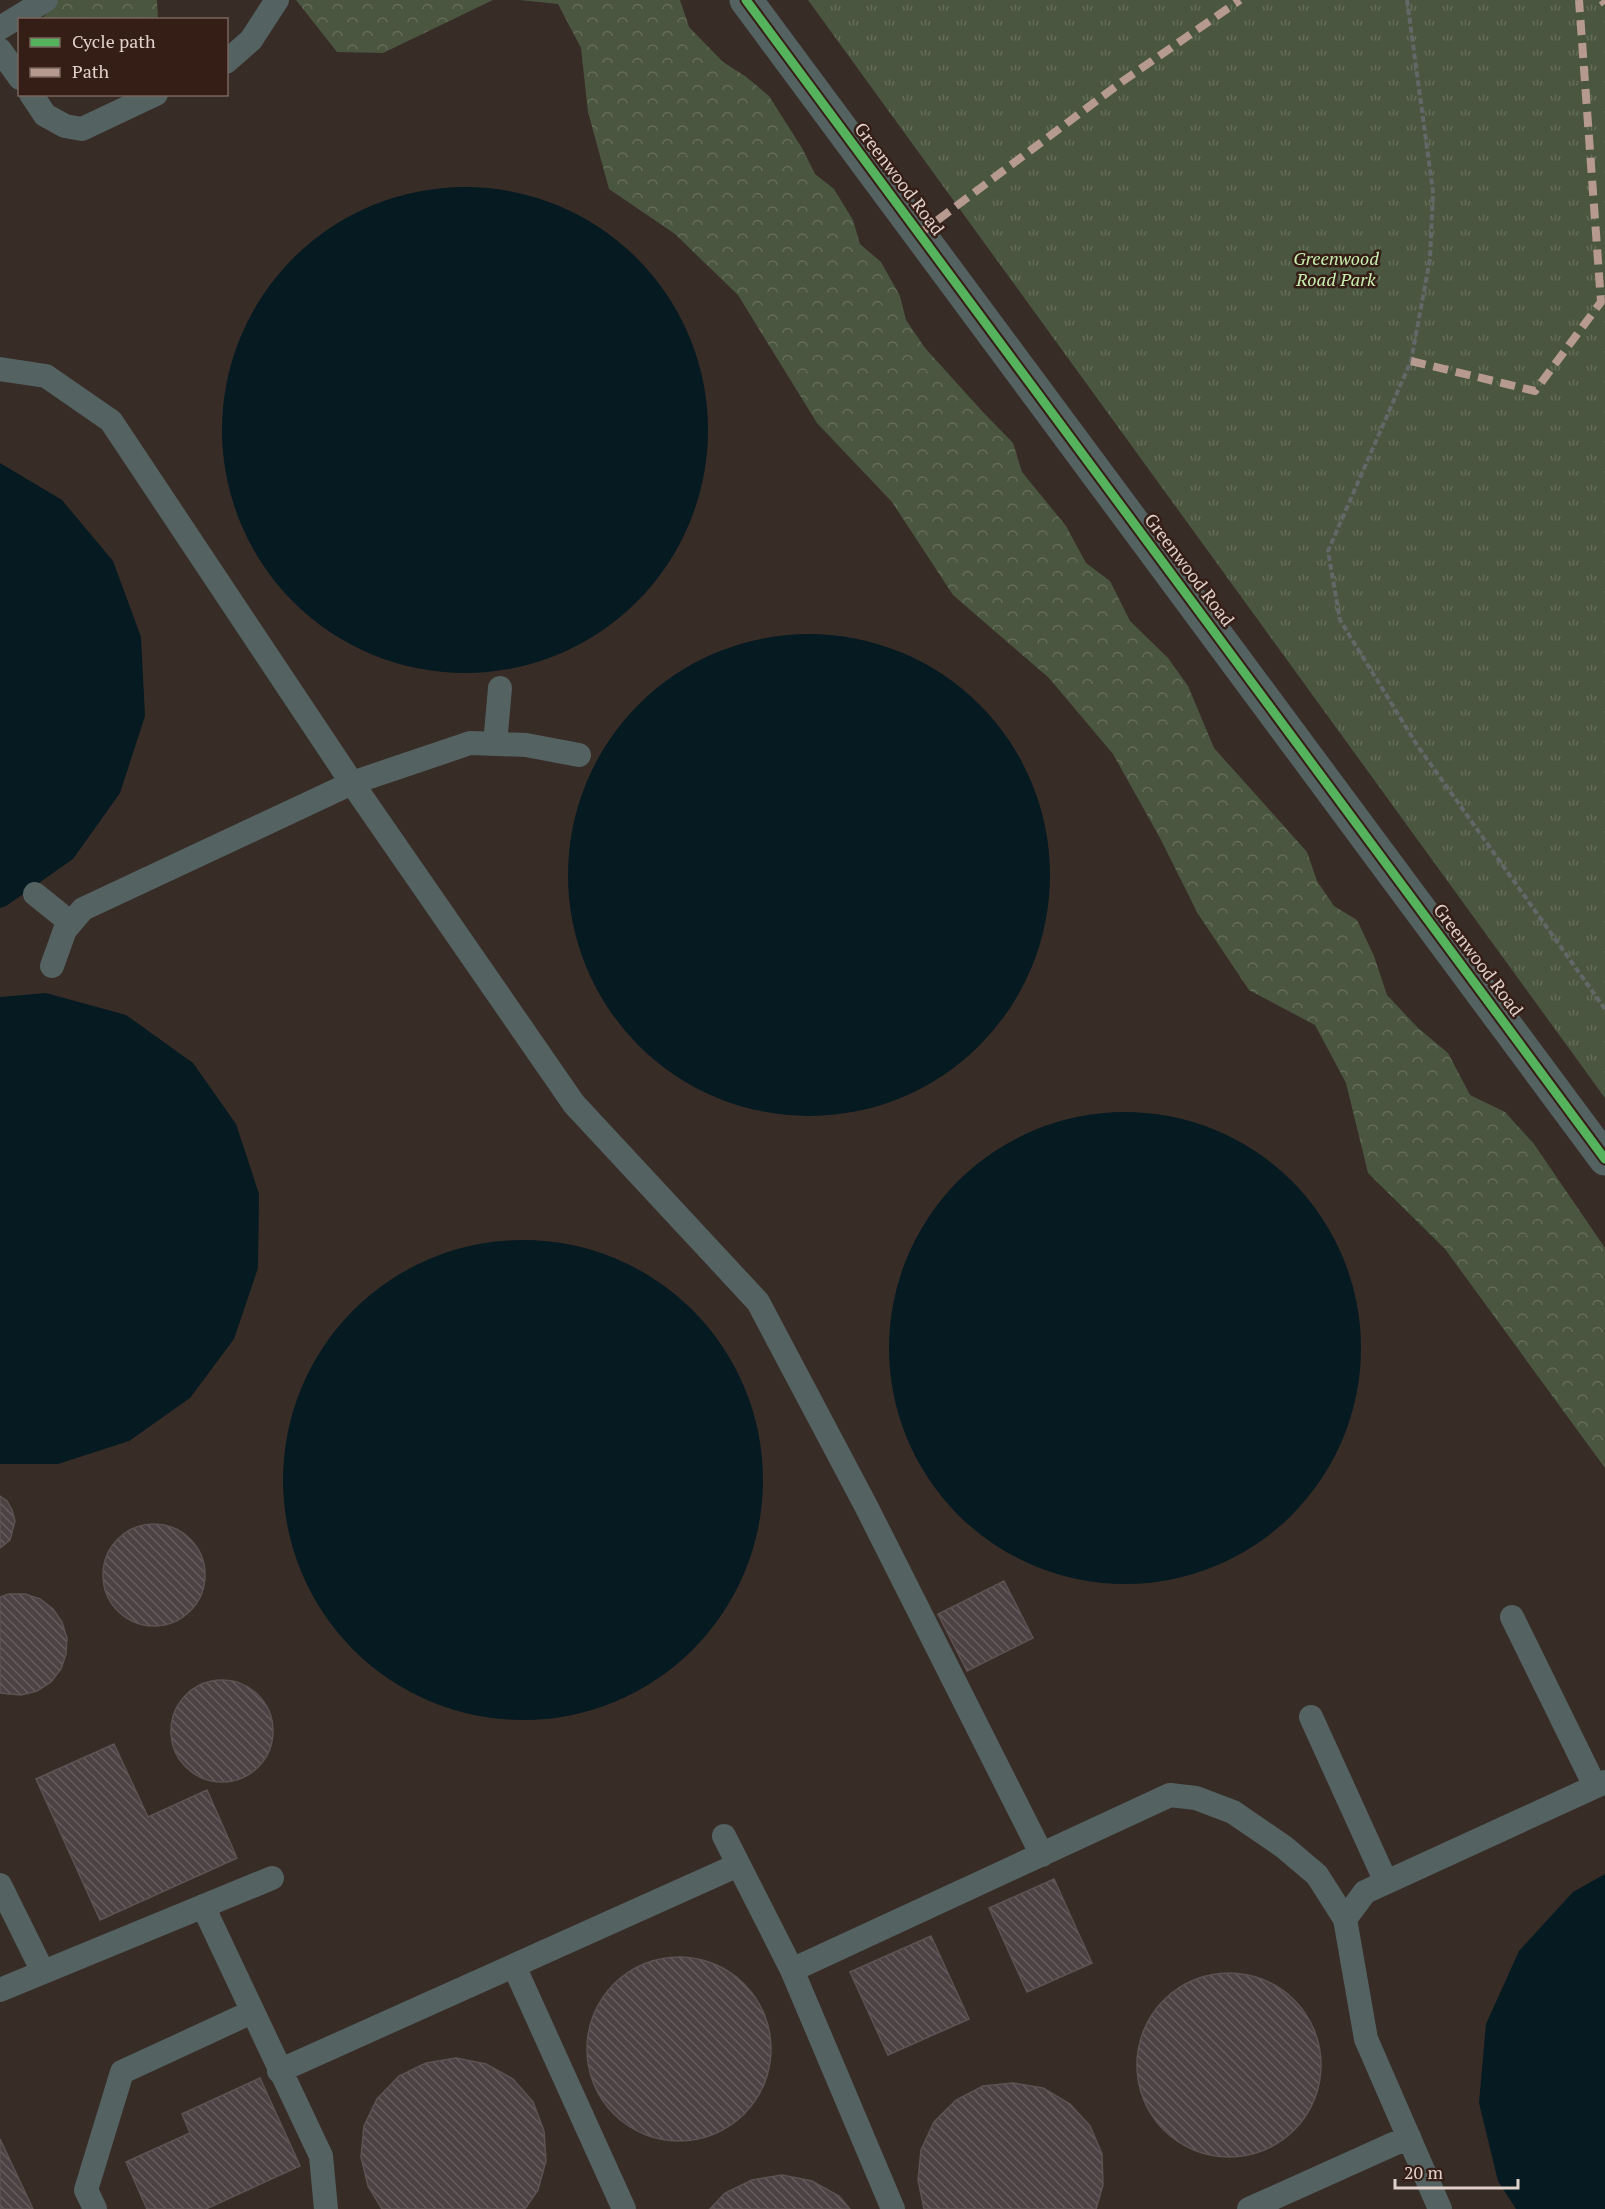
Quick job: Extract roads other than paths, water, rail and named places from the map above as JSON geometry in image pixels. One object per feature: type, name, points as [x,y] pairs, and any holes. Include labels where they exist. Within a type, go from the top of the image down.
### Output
[{"type":"street","name":"Greenwood Road","points":[[746,0],[1605,1159]]},
{"type":"lane","points":[[0,28],[46,0]]},
{"type":"lane","points":[[228,60],[252,40],[277,0]]},
{"type":"lane","points":[[0,50],[18,75]]},
{"type":"lane","points":[[32,96],[45,115],[65,126],[82,129],[152,96]]},
{"type":"lane","points":[[0,369],[46,376],[111,421],[352,783],[573,1104],[758,1302],[872,1516],[1042,1855]]},
{"type":"lane","points":[[495,744],[500,688]]},
{"type":"lane","points":[[52,966],[65,930],[83,909],[352,783],[470,743],[526,745],[579,755]]},
{"type":"lane","points":[[34,894],[71,922]]},
{"type":"lane","points":[[1345,1919],[1365,1892],[1600,1784],[1512,1617]]},
{"type":"lane","points":[[1311,1717],[1386,1882]]},
{"type":"lane","points":[[792,1970],[1170,1796],[1196,1798],[1233,1812],[1284,1847],[1317,1875],[1345,1919],[1366,2039],[1440,2209]]},
{"type":"lane","points":[[723,1836],[792,1970],[893,2209]]},
{"type":"lane","points":[[279,2071],[738,1865]]},
{"type":"lane","points":[[0,1990],[273,1878]]},
{"type":"lane","points":[[0,1885],[43,1972]]},
{"type":"lane","points":[[202,1906],[321,2156],[326,2209]]},
{"type":"lane","points":[[514,1966],[624,2209]]},
{"type":"lane","points":[[95,2209],[86,2190],[122,2072],[252,2012]]},
{"type":"lane","points":[[1249,2209],[1409,2137]]},
{"type":"water","points":[[465,187],[512,192],[558,206],[600,228],[637,258],[667,295],[689,337],[703,383],[708,430],[703,477],[689,523],[667,565],[637,602],[600,632],[558,654],[512,668],[465,673],[418,668],[372,654],[330,632],[293,602],[263,565],[241,523],[227,477],[222,430],[227,383],[241,337],[263,295],[293,258],[330,228],[372,206],[418,192]]},
{"type":"water","points":[[0,463],[62,500],[113,561],[141,637],[145,716],[120,793],[73,859],[0,908]]},
{"type":"water","points":[[809,634],[856,638],[901,652],[943,674],[980,704],[1010,741],[1032,783],[1046,828],[1050,875],[1046,922],[1032,967],[1010,1009],[980,1046],[943,1076],[901,1098],[856,1112],[809,1116],[762,1112],[717,1098],[675,1076],[638,1046],[608,1009],[586,967],[572,922],[568,875],[572,828],[586,783],[608,741],[638,704],[675,674],[717,652],[762,638]]},
{"type":"water","points":[[46,993],[126,1015],[193,1063],[236,1124],[259,1194],[258,1268],[234,1339],[190,1398],[129,1441],[58,1464],[0,1464],[0,997]]},
{"type":"water","points":[[1125,1112],[1171,1116],[1215,1130],[1256,1151],[1292,1181],[1322,1217],[1343,1258],[1357,1302],[1361,1348],[1357,1394],[1343,1438],[1322,1479],[1292,1515],[1256,1545],[1215,1566],[1171,1580],[1125,1584],[1079,1580],[1035,1566],[994,1545],[958,1515],[928,1479],[907,1438],[893,1394],[889,1348],[893,1302],[907,1258],[928,1217],[958,1181],[994,1151],[1035,1130],[1079,1116]]},
{"type":"water","points":[[523,1240],[570,1245],[615,1259],[656,1281],[692,1311],[722,1347],[744,1388],[758,1433],[763,1480],[758,1527],[744,1572],[722,1613],[692,1649],[656,1679],[615,1701],[570,1715],[523,1720],[476,1715],[431,1701],[390,1679],[354,1649],[324,1613],[302,1572],[288,1527],[283,1480],[288,1433],[302,1388],[324,1347],[354,1311],[390,1281],[431,1259],[476,1245]]},
{"type":"water","points":[[1605,1874],[1605,2209],[1516,2209],[1498,2181],[1479,2103],[1486,2024],[1519,1951],[1573,1892]]},
{"type":"park label","name":"Greenwood Road Park","points":[[1336,269]]}]
